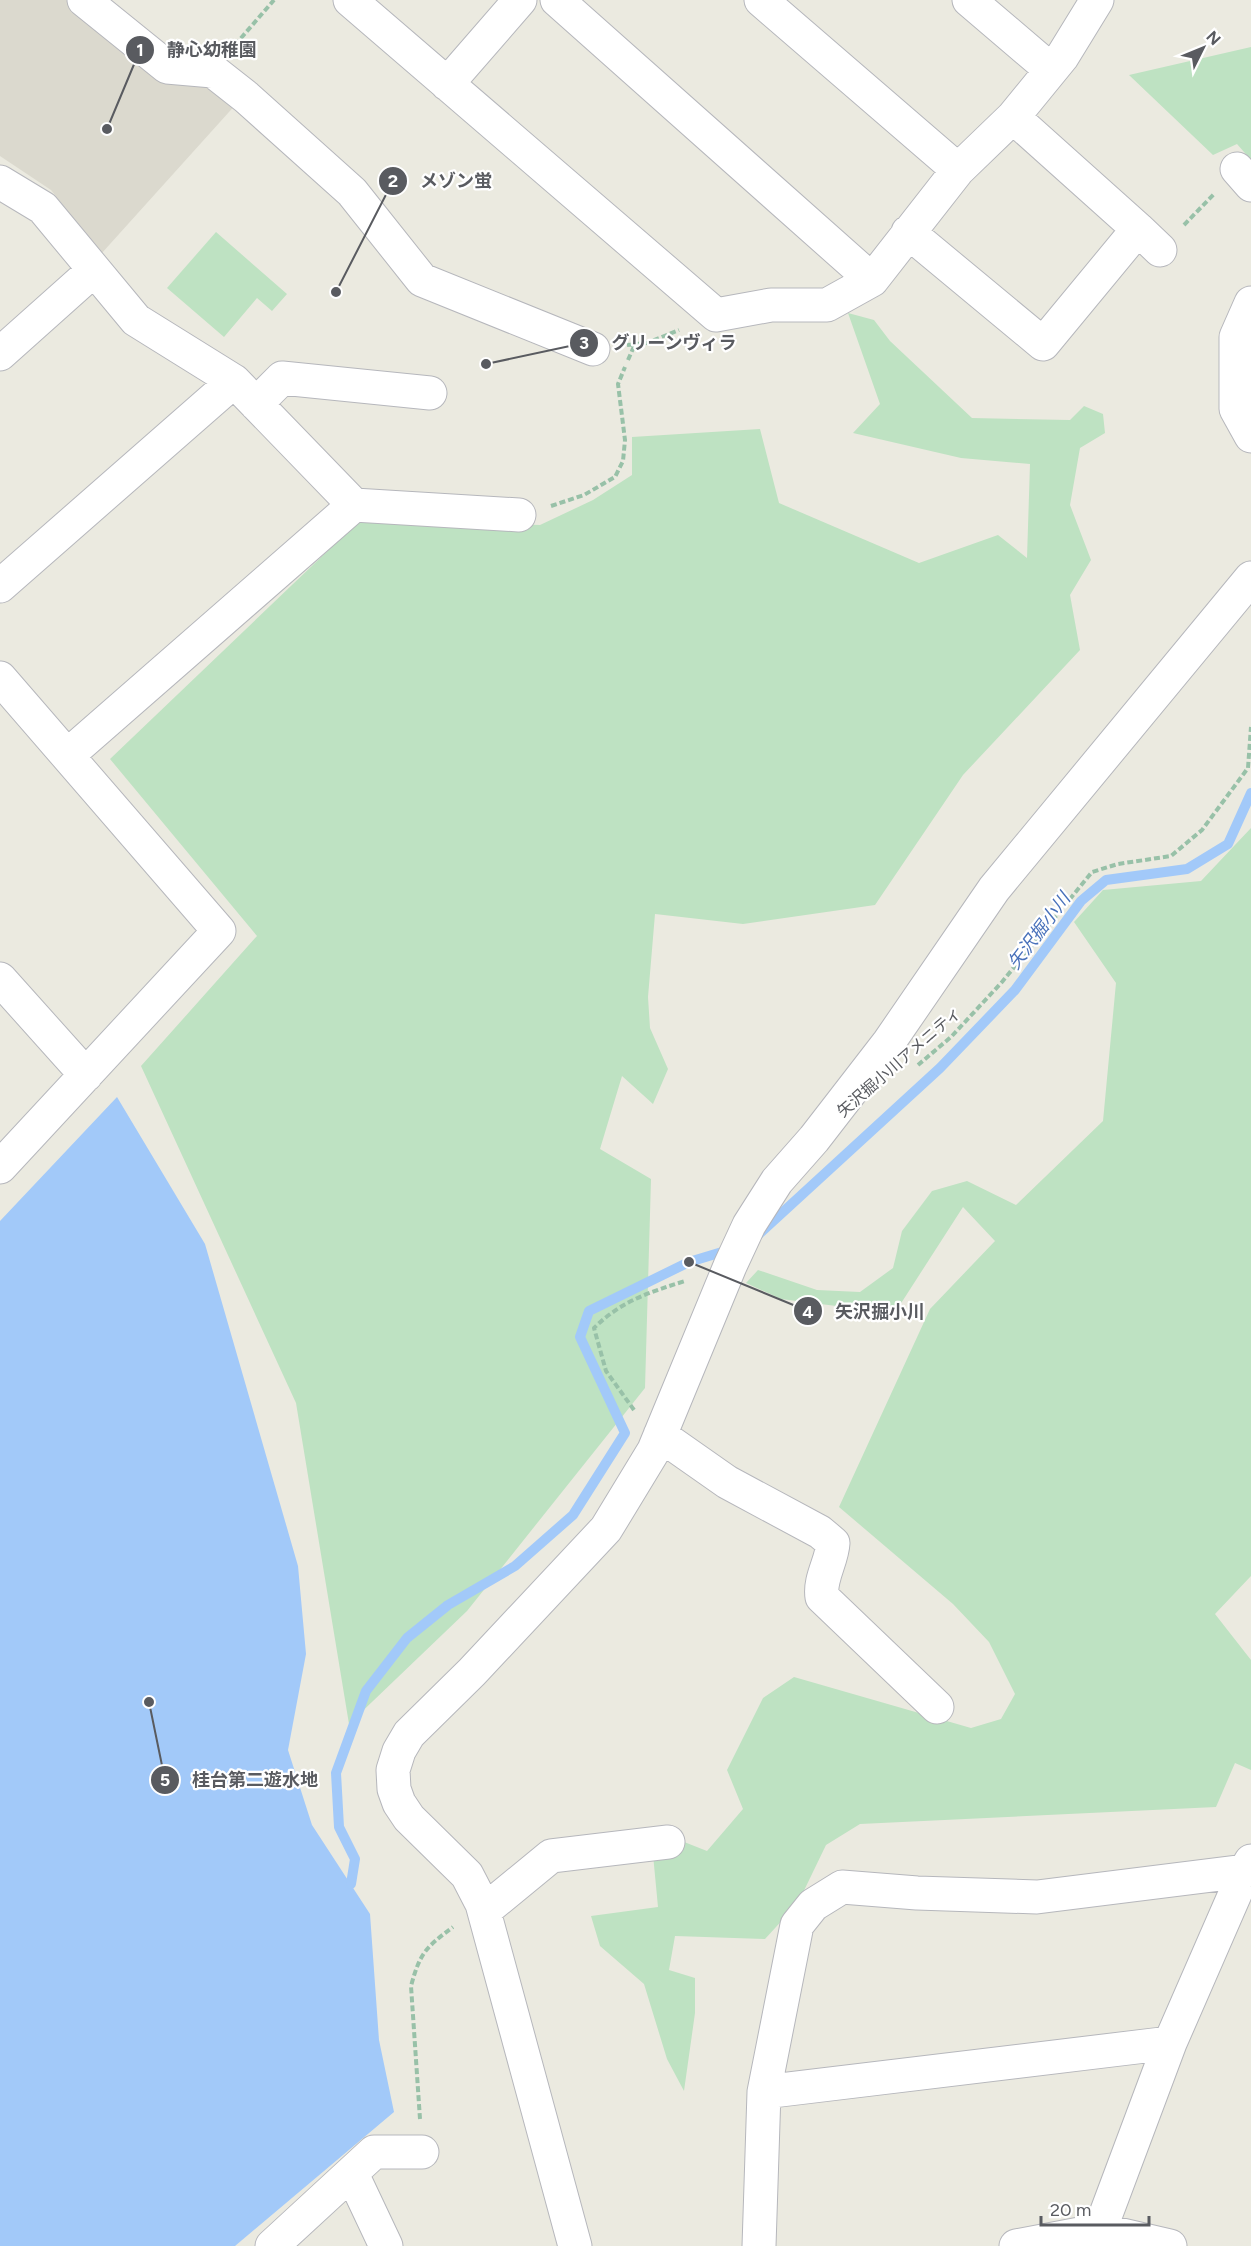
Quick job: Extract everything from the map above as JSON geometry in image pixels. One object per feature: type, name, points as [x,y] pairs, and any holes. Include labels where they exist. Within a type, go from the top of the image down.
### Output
[{"type":"street","points":[[84,0],[167,67],[213,71],[246,97],[352,192],[422,280],[593,349]]},
{"type":"street","points":[[350,0],[716,315],[771,305],[827,305],[872,280],[958,170],[1013,117],[1062,57],[1097,0]]},
{"type":"street","points":[[447,84],[520,0]]},
{"type":"street","points":[[557,0],[872,280]]},
{"type":"street","points":[[761,0],[958,170]]},
{"type":"street","points":[[969,0],[1050,69]]},
{"type":"street","points":[[908,232],[1043,345],[1149,239],[1013,117]]},
{"type":"street","points":[[0,182],[43,208],[136,320],[245,393],[354,505],[519,515]]},
{"type":"street","points":[[0,354],[94,270]]},
{"type":"street","points":[[1251,303],[1236,337],[1236,409],[1251,436]]},
{"type":"street","points":[[0,586],[245,393],[282,378],[430,393]]},
{"type":"street","points":[[68,755],[354,505]]},
{"type":"street","points":[[575,2246],[483,1908],[467,1875],[409,1818],[399,1803],[394,1789],[393,1770],[399,1751],[409,1734],[472,1672],[606,1529],[654,1450],[732,1260],[749,1225],[777,1181],[814,1139],[889,1042],[994,889],[1251,578]]},
{"type":"street","points":[[0,678],[219,932],[0,1167]]},
{"type":"street","points":[[0,979],[86,1075]]},
{"type":"street","points":[[660,1435],[727,1482],[820,1532],[833,1543],[832,1557],[820,1588],[822,1597],[937,1707]]},
{"type":"street","points":[[483,1908],[550,1856],[668,1842]]},
{"type":"street","points":[[1098,2238],[1170,2043],[1248,1866]]},
{"type":"street","points":[[759,2246],[764,2092],[797,1925],[813,1905],[842,1887],[1037,1898],[1248,1866]]},
{"type":"street","points":[[764,2092],[1170,2043]]},
{"type":"street","points":[[272,2246],[374,2152],[422,2152]]},
{"type":"street","points":[[352,2174],[386,2246]]},
{"type":"street","points":[[1016,2246],[1098,2238],[1170,2246]]},
{"type":"path","points":[[213,71],[274,0]]},
{"type":"path","points":[[1149,239],[1244,177]]},
{"type":"path","points":[[593,349],[647,343],[716,315]]},
{"type":"path","points":[[519,515],[584,495],[615,477],[623,461],[625,440],[618,384],[635,344]]},
{"type":"path","name":"矢沢掘小川アメニティ","points":[[910,1072],[951,1037],[1002,982],[1092,872],[1118,864],[1171,856],[1202,830],[1248,768],[1251,726]]},
{"type":"path","points":[[636,1413],[606,1371],[594,1328],[609,1312],[639,1296],[732,1260]]},
{"type":"path","points":[[422,2152],[411,1986],[427,1946],[483,1908]]},
{"type":"shaded area","points":[[0,0],[66,0],[166,78],[212,81],[238,102],[101,254],[51,190],[0,156]]},
{"type":"green space","points":[[1251,47],[1251,160],[1237,144],[1213,155],[1129,75]]},
{"type":"green space","points":[[216,232],[287,294],[272,311],[257,298],[224,337],[167,288]]},
{"type":"green space","points":[[848,313],[874,320],[890,341],[972,418],[1070,420],[1084,406],[1103,414],[1105,433],[1080,448],[1070,505],[1091,560],[1070,595],[1080,650],[963,775],[875,905],[743,924],[655,914],[648,997],[650,1028],[668,1069],[653,1104],[622,1076],[600,1149],[651,1179],[645,1388],[467,1611],[349,1724],[296,1403],[141,1066],[257,936],[110,759],[360,520],[540,525],[593,500],[632,475],[632,437],[760,429],[779,503],[919,563],[998,535],[1027,558],[1030,464],[961,458],[853,433],[880,404]]},
{"type":"green space","points":[[1251,828],[1251,1576],[1215,1614],[1251,1660],[1251,1770],[1235,1763],[1216,1807],[860,1824],[826,1845],[798,1903],[765,1939],[675,1936],[669,1970],[695,1978],[695,2013],[684,2091],[667,2059],[644,1984],[600,1946],[591,1916],[658,1907],[652,1844],[669,1836],[707,1851],[743,1809],[727,1770],[763,1698],[794,1677],[971,1728],[1001,1719],[1015,1694],[989,1642],[953,1604],[839,1507],[930,1309],[995,1241],[963,1207],[898,1308],[860,1309],[781,1299],[746,1283],[758,1270],[817,1290],[860,1292],[893,1268],[902,1231],[932,1191],[967,1181],[1016,1205],[1103,1121],[1116,983],[1074,922],[1103,890],[1201,881]]},
{"type":"water","points":[[117,1097],[205,1244],[298,1566],[306,1654],[288,1750],[312,1825],[370,1914],[379,2040],[394,2112],[235,2246],[0,2246],[0,1221]]},
{"type":"waterway","name":"矢沢掘小川","points":[[758,1235],[940,1068],[1015,990],[1081,901],[1106,880],[1187,869],[1228,844],[1251,793]]},
{"type":"waterway","name":"矢沢掘小川","points":[[351,1884],[355,1859],[339,1827],[336,1773],[366,1691],[407,1638],[448,1605],[515,1566],[573,1515],[625,1433],[580,1337],[589,1311],[689,1262],[732,1249]]},
{"type":"place","name":"静心幼稚園","points":[[107,129]]},
{"type":"place","name":"メゾン蛍","points":[[336,292]]},
{"type":"place","name":"グリーンヴィラ","points":[[486,364]]},
{"type":"place","name":"矢沢掘小川","points":[[689,1262]]},
{"type":"place","name":"桂台第二遊水地","points":[[149,1702]]}]
